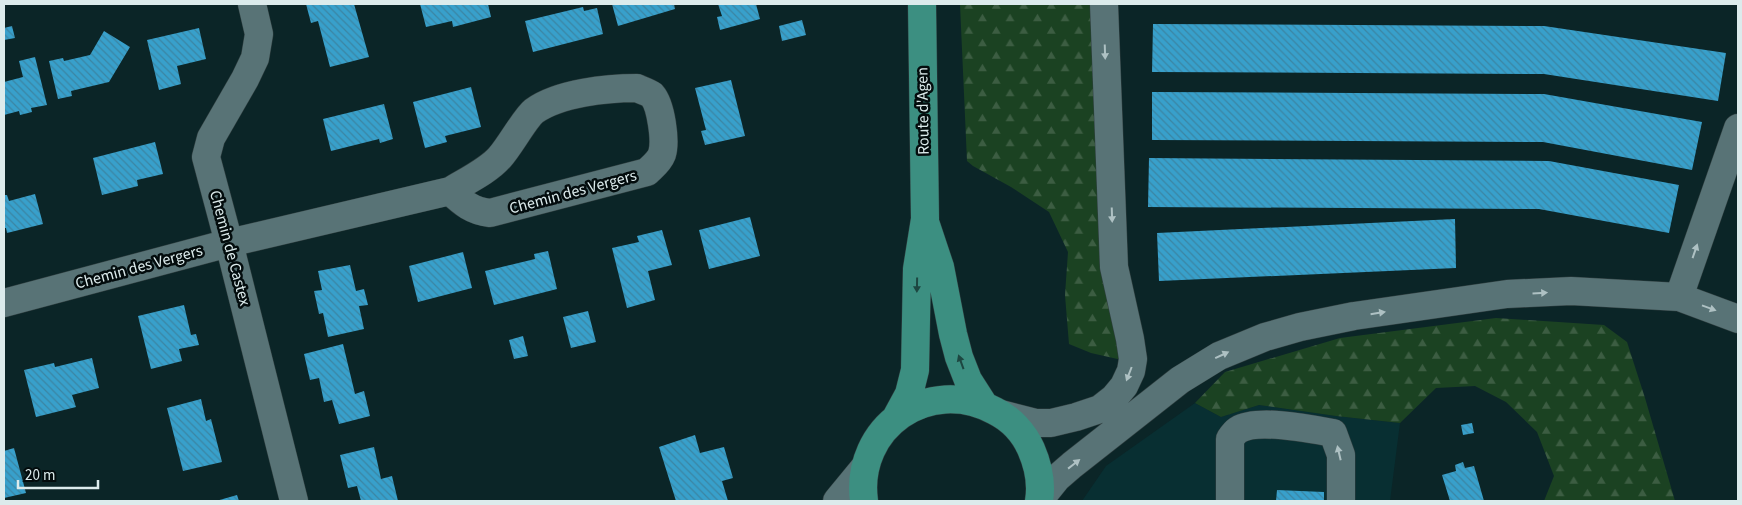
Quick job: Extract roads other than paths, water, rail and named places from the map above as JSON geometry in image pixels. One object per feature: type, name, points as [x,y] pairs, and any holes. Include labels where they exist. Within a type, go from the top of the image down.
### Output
[{"type":"main road","name":"Route d'Agen","points":[[896,418],[909,394],[915,370],[917,270],[925,219],[922,4]]},
{"type":"main road","name":"Route d'Agen","points":[[925,219],[940,267],[959,357],[968,380],[993,409]]},
{"type":"main road","points":[[864,501],[862,489],[865,467],[871,448],[882,432],[896,418],[912,408],[929,402],[948,399],[966,400],[993,409],[1016,426],[1028,442],[1036,460],[1040,479],[1040,500]]},
{"type":"street","name":"Chemin de Castex","points":[[252,4],[259,34],[255,58],[211,138],[206,157],[294,501]]},
{"type":"street","points":[[993,409],[1036,423],[1050,423],[1084,414],[1100,409],[1114,398],[1124,386],[1131,371],[1133,359],[1130,339],[1114,267],[1104,4]]},
{"type":"street","name":"Chemin des Vergers","points":[[4,303],[229,243],[450,191],[499,158],[532,112],[551,101],[607,88],[637,88],[652,95],[659,109],[664,140],[663,152],[658,162],[647,172],[490,213],[479,212],[467,206],[450,191]]},
{"type":"street","points":[[1679,297],[1738,128]]},
{"type":"street","points":[[1040,500],[1058,478],[1072,465],[1180,380],[1219,356],[1265,337],[1300,327],[1354,316],[1508,294],[1571,291],[1679,297],[1738,319]]},
{"type":"street","points":[[1230,501],[1230,439],[1238,430],[1251,425],[1298,426],[1333,433],[1342,455],[1341,501]]},
{"type":"street","points":[[837,501],[865,467]]}]
